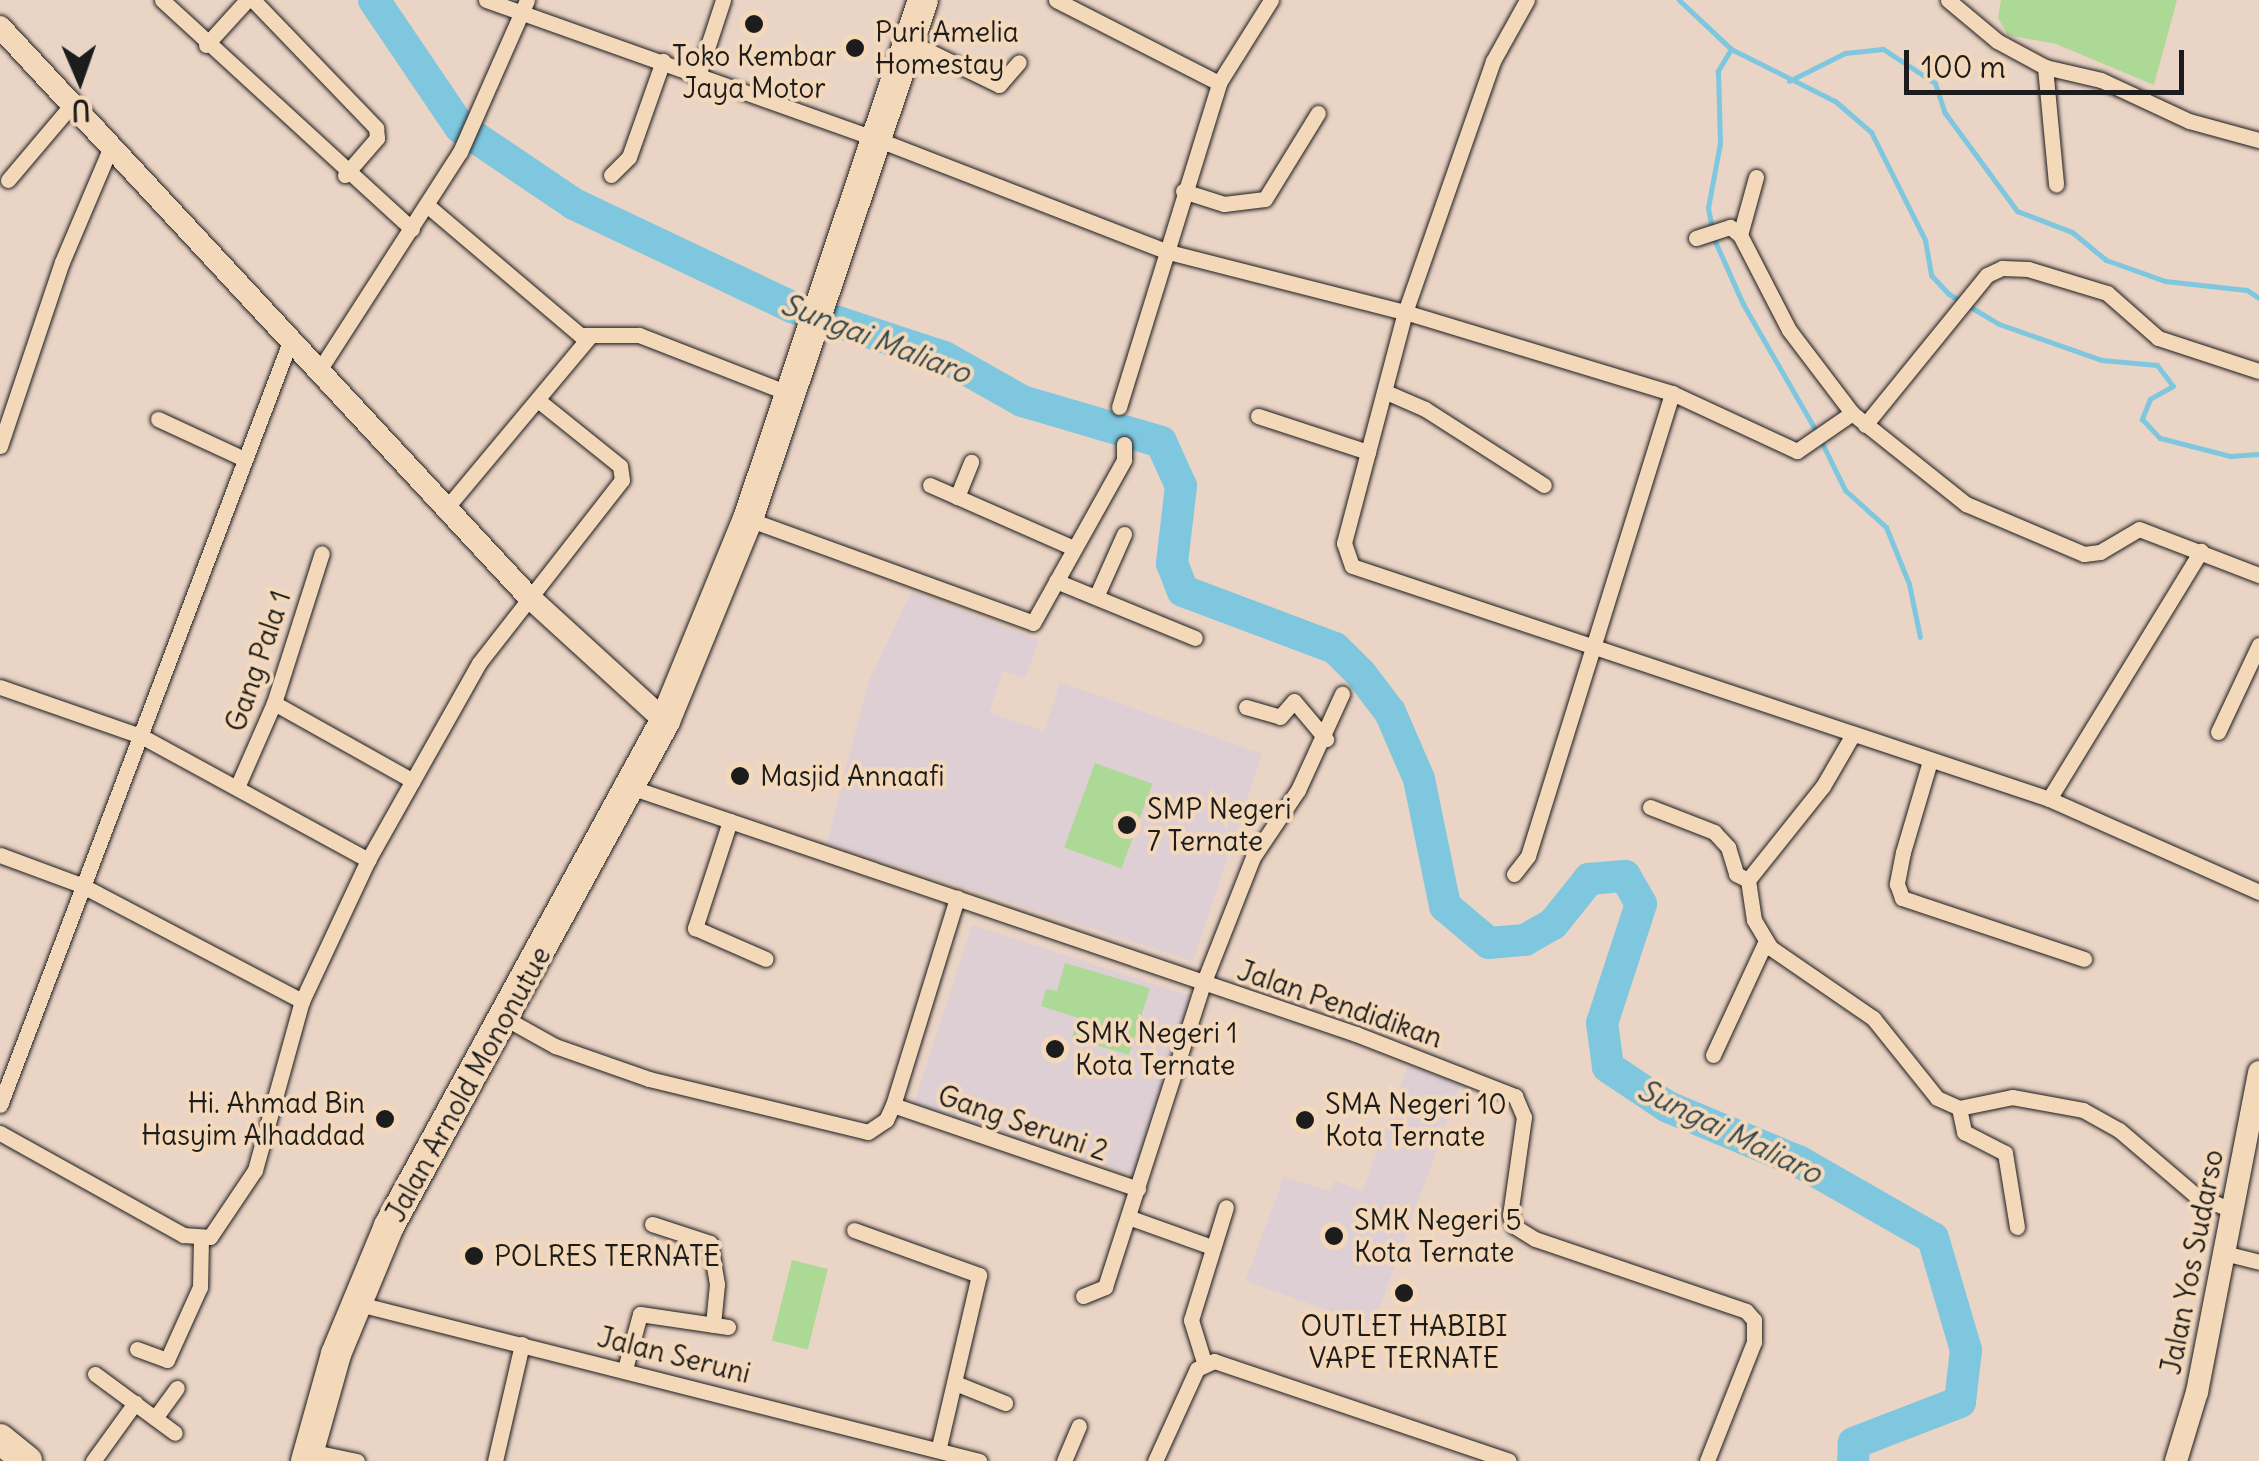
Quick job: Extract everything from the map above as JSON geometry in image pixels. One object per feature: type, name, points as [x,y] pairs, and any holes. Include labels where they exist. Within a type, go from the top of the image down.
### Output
[{"type":"highway","name":"Jalan Arnold Mononutue","points":[[308,1456],[355,1304],[420,1168],[633,788],[665,721],[748,520],[922,0]]},
{"type":"highway","points":[[0,1439],[27,1461]]},
{"type":"street","points":[[162,0],[345,174],[412,230]]},
{"type":"street","points":[[206,44],[250,0],[376,128],[377,138],[345,174]]},
{"type":"street","points":[[486,0],[524,6],[1165,250],[1405,312],[1672,393],[1779,444],[1806,450],[1859,419],[1972,292],[2002,268],[2048,273],[2107,293],[2158,338],[2259,371]]},
{"type":"street","points":[[699,74],[723,0]]},
{"type":"street","points":[[1056,0],[1219,83]]},
{"type":"street","points":[[1120,407],[1182,192],[1219,83],[1271,0]]},
{"type":"street","points":[[1526,0],[1493,62],[1405,312],[1344,542],[1352,566],[1598,644],[1852,736],[2049,799],[2259,892]]},
{"type":"street","points":[[1948,0],[1997,41],[2045,67],[2101,80],[2189,121],[2259,140]]},
{"type":"street","points":[[320,369],[460,152],[524,6]]},
{"type":"street","points":[[0,27],[528,596],[665,721]]},
{"type":"street","points":[[908,41],[999,86],[1019,62]]},
{"type":"street","points":[[611,175],[629,156],[664,61]]},
{"type":"street","points":[[2045,67],[2056,184]]},
{"type":"street","points":[[8,180],[73,103]]},
{"type":"street","points":[[1182,192],[1224,204],[1266,199],[1318,113]]},
{"type":"street","points":[[0,446],[62,262],[112,144]]},
{"type":"street","points":[[1740,235],[1756,177]]},
{"type":"street","points":[[428,206],[574,332],[590,336],[639,335],[788,393]]},
{"type":"street","points":[[1696,238],[1730,228],[1740,235],[1789,330],[1859,419],[1966,504],[2050,542],[2092,554],[2139,529],[2259,575]]},
{"type":"street","points":[[448,506],[540,402],[590,336]]},
{"type":"street","points":[[0,1105],[290,339]]},
{"type":"street","points":[[1386,392],[1544,485]]},
{"type":"street","points":[[1514,874],[1528,856],[1598,644],[1672,393]]},
{"type":"street","points":[[0,1133],[183,1235],[202,1238],[217,1232],[256,1170],[302,1002],[368,860],[480,663],[623,476],[620,466],[540,402]]},
{"type":"street","points":[[1258,416],[1368,452]]},
{"type":"street","points":[[158,419],[242,458]]},
{"type":"street","points":[[748,520],[1027,623],[1042,617],[1071,547],[1124,460],[1124,444]]},
{"type":"street","points":[[957,497],[971,462]]},
{"type":"street","points":[[930,485],[1071,547]]},
{"type":"street","points":[[1096,598],[1124,534]]},
{"type":"street","points":[[2049,799],[2201,551]]},
{"type":"street","name":"Gang Pala 1","points":[[238,786],[274,703],[322,552]]},
{"type":"street","points":[[1056,582],[1195,638]]},
{"type":"street","points":[[2218,732],[2259,646]]},
{"type":"street","points":[[0,686],[141,736],[368,860]]},
{"type":"street","points":[[1084,1296],[1105,1286],[1204,984],[1252,858],[1326,739],[1342,694]]},
{"type":"street","points":[[1246,707],[1280,717],[1294,701],[1326,739]]},
{"type":"street","points":[[274,703],[414,780]]},
{"type":"street","points":[[1852,736],[1823,786],[1748,880],[1754,920],[1777,956],[1872,1018],[1922,1085],[1959,1108],[2012,1097],[2083,1110],[2119,1130],[2194,1194],[2231,1210]]},
{"type":"street","points":[[1930,761],[1898,892],[2084,959]]},
{"type":"street","name":"Jalan Pendidikan","points":[[633,788],[1204,984],[1515,1096],[1524,1117],[1510,1214],[1514,1226],[1535,1239],[1746,1311],[1754,1320],[1754,1342],[1707,1461]]},
{"type":"street","points":[[1650,807],[1714,832],[1728,847],[1736,874],[1748,880]]},
{"type":"street","points":[[730,821],[695,928],[766,958]]},
{"type":"street","points":[[0,855],[81,885],[302,1002]]},
{"type":"street","points":[[503,1017],[600,1064],[856,1133],[877,1129],[893,1104],[957,898]]},
{"type":"street","points":[[1713,1055],[1766,941]]},
{"type":"street","name":"Jalan Yos Sudarso","points":[[2176,1461],[2224,1253],[2259,1072]]},
{"type":"street","name":"Gang Seruni 2","points":[[893,1104],[1138,1188]]},
{"type":"street","points":[[1959,1108],[1964,1132],[2005,1153],[2016,1226]]},
{"type":"street","points":[[1226,1207],[1190,1330],[1204,1362],[1509,1461]]},
{"type":"street","points":[[1128,1217],[1212,1246]]},
{"type":"street","points":[[625,1368],[640,1314],[720,1326],[710,1243],[652,1224]]},
{"type":"street","points":[[854,1230],[979,1275],[939,1447]]},
{"type":"street","points":[[137,1349],[167,1360],[200,1287],[202,1238]]},
{"type":"street","points":[[2224,1253],[2259,1262]]},
{"type":"street","name":"Jalan Seruni","points":[[355,1304],[939,1447],[974,1460]]},
{"type":"street","points":[[495,1461],[522,1344]]},
{"type":"street","points":[[1154,1461],[1204,1362]]},
{"type":"street","points":[[94,1374],[175,1433]]},
{"type":"street","points":[[956,1383],[1005,1403]]},
{"type":"street","points":[[155,1418],[177,1388]]},
{"type":"street","points":[[93,1461],[135,1403]]},
{"type":"street","points":[[1064,1461],[1079,1426]]},
{"type":"street","points":[[308,1456],[357,1461]]},
{"type":"shaded area","points":[[911,592],[1039,640],[1025,678],[1003,671],[989,713],[1044,731],[1060,682],[1262,754],[1193,961],[827,843],[868,683]]},
{"type":"shaded area","name":"SMK Negeri 1 Kota Ternate","points":[[972,925],[1196,998],[1138,1177],[914,1104]]},
{"type":"shaded area","name":"SMK Negeri 5 Kota Ternate","points":[[1408,1065],[1461,1083],[1373,1326],[1245,1281],[1284,1177],[1330,1191],[1335,1181],[1363,1191]]},
{"type":"green space","points":[[2001,0],[2177,0],[2154,85],[2056,44],[2008,35],[1998,18]]},
{"type":"green space","points":[[1095,763],[1152,784],[1122,868],[1064,848]]},
{"type":"green space","points":[[1065,963],[1150,988],[1129,1055],[1072,1038],[1078,1018],[1041,1006],[1046,989],[1057,991]]},
{"type":"green space","points":[[792,1260],[828,1269],[808,1349],[772,1341]]},
{"type":"waterway","name":"Sungai Maliaro","points":[[374,0],[460,127],[574,204],[792,307],[944,357],[1022,401],[1161,442],[1181,486],[1172,563],[1183,591],[1335,648],[1361,674],[1390,712],[1419,779],[1445,906],[1489,943],[1525,940],[1553,924],[1589,879],[1625,876],[1641,904],[1602,1023],[1608,1067],[1668,1107],[1798,1161],[1933,1238],[1966,1350],[1960,1402],[1854,1443],[1853,1461]]},
{"type":"waterway","points":[[1679,0],[1731,49],[1835,101],[1871,132],[1925,240],[1931,275],[1949,294],[1999,324],[2102,360],[2157,365],[2173,386],[2150,399],[2142,419],[2160,438],[2230,456],[2259,454]]},
{"type":"waterway","points":[[1731,49],[1718,71],[1720,143],[1708,208],[1714,239],[1743,304],[1816,431]]},
{"type":"waterway","points":[[1789,81],[1845,53],[1883,49],[1935,83],[1945,113],[2017,211],[2072,232],[2106,260],[2165,281],[2247,290],[2259,298]]},
{"type":"waterway","points":[[1821,441],[1845,490],[1886,527],[1909,584],[1920,637]]},
{"type":"place","name":"Toko Kembar Jaya Motor","points":[[754,24]]},
{"type":"place","name":"Puri Amelia Homestay","points":[[855,48]]},
{"type":"place","name":"Masjid Annaafi","points":[[740,776]]},
{"type":"place","name":"SMP Negeri 7 Ternate","points":[[1127,825]]},
{"type":"place","name":"SMK Negeri 1 Kota Ternate","points":[[1055,1049]]},
{"type":"place","name":"Hi. Ahmad Bin Hasyim Alhaddad","points":[[385,1119]]},
{"type":"place","name":"SMA Negeri 10 Kota Ternate","points":[[1305,1120]]},
{"type":"place","name":"SMK Negeri 5 Kota Ternate","points":[[1334,1236]]},
{"type":"place","name":"POLRES TERNATE","points":[[474,1256]]},
{"type":"place","name":"OUTLET HABIBI VAPE TERNATE","points":[[1404,1293]]}]
